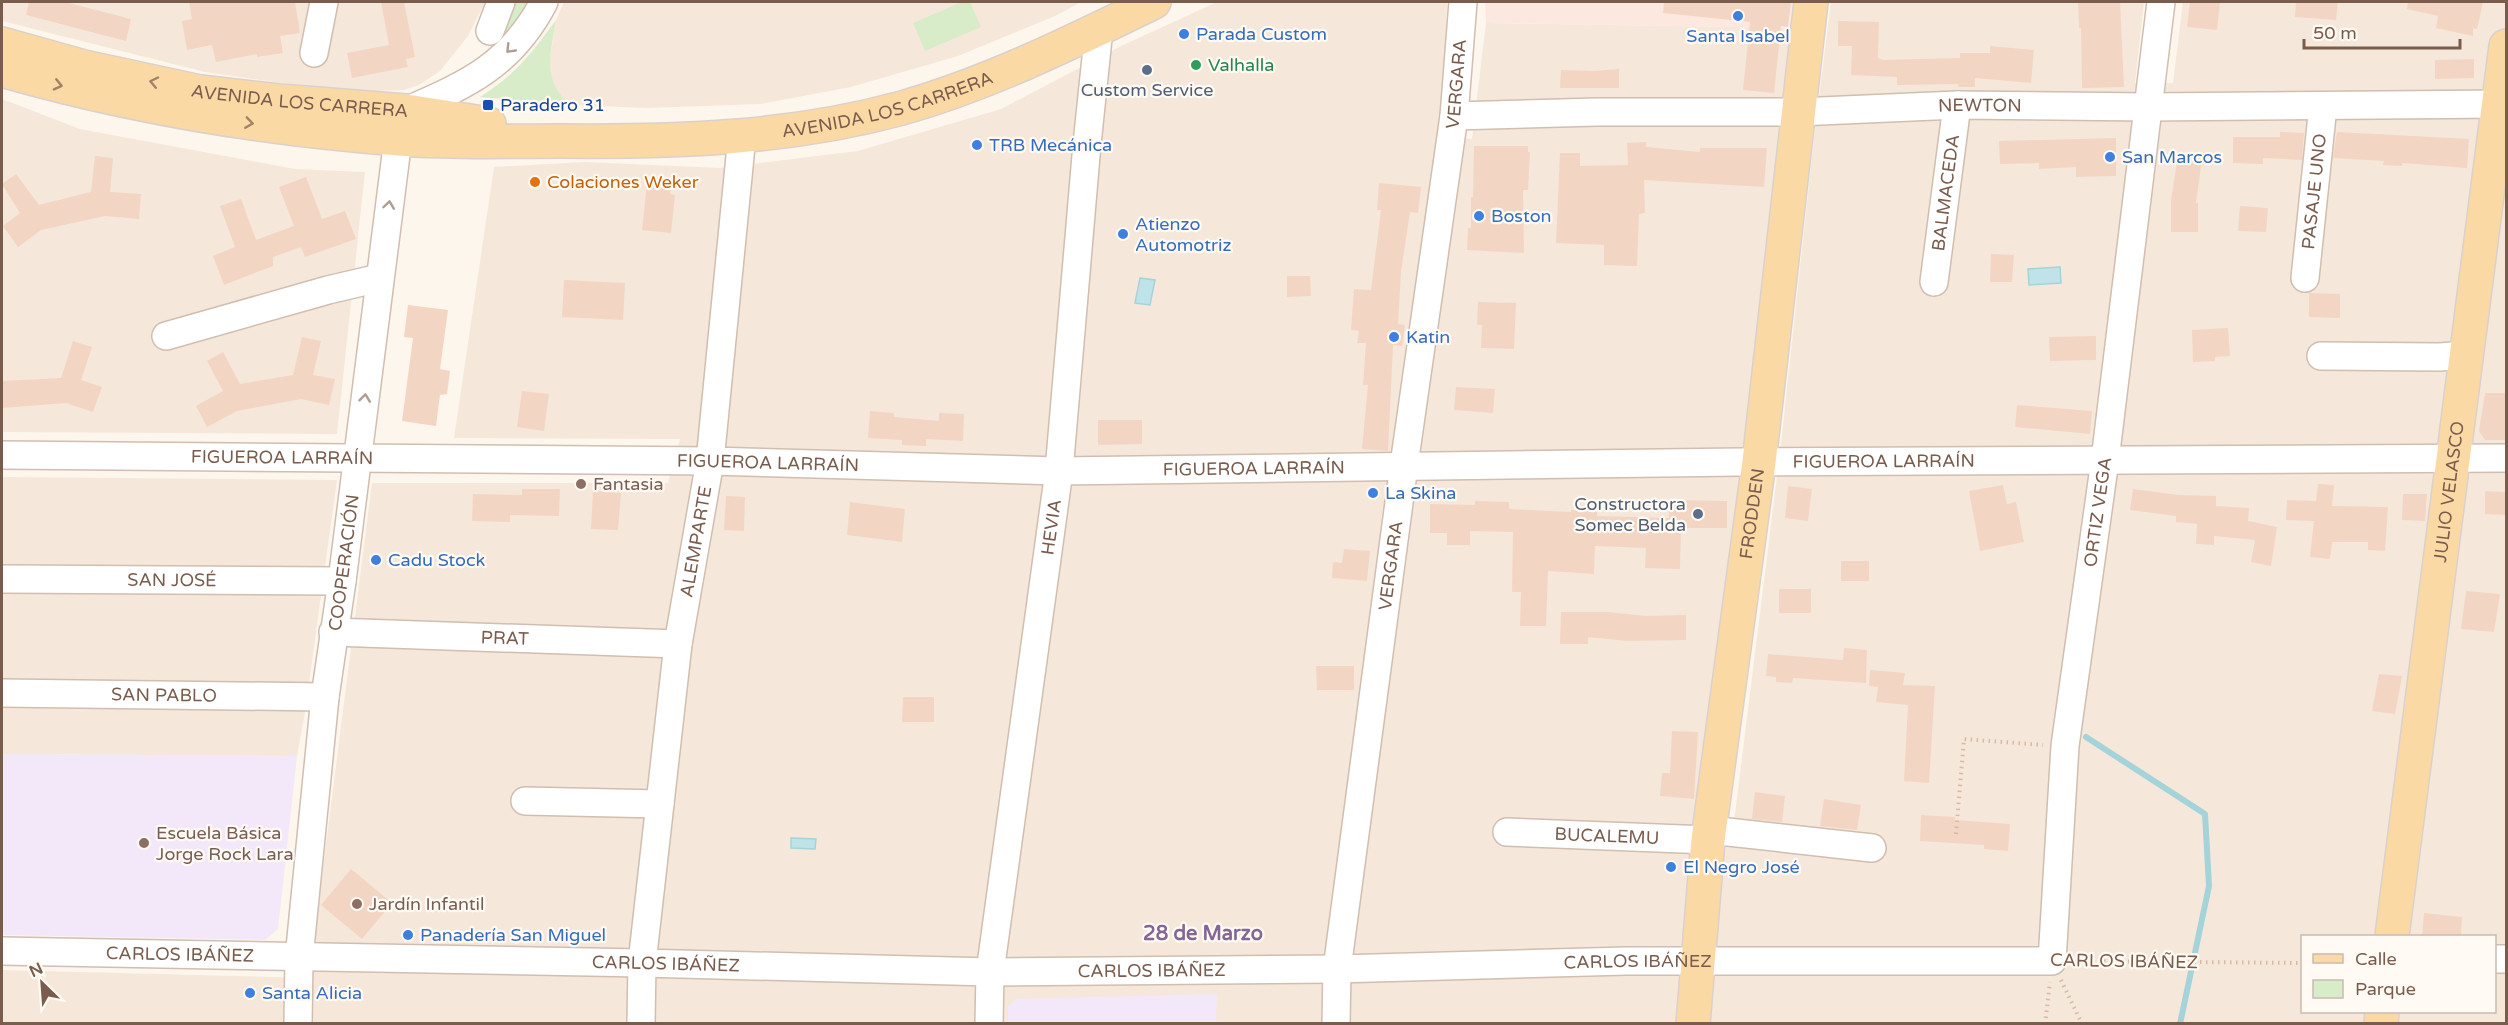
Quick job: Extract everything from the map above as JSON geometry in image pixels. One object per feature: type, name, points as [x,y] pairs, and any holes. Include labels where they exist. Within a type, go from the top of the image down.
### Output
[{"type":"main road","name":"AVENIDA LOS CARRERA","points":[[2,44],[84,68],[200,92],[394,120],[603,141],[692,140],[789,132],[900,108],[1020,66],[1154,2]]},
{"type":"main road","name":"FRODDEN","points":[[1694,1023],[1697,961],[1709,835],[1759,462],[1811,2]]},
{"type":"main road","name":"JULIO VELASCO","points":[[2392,935],[2502,104],[2506,46]]},
{"type":"main road","name":"AVENIDA LOS CARRERA","points":[[2,70],[150,107],[202,116],[394,120]]},
{"type":"street","points":[[314,53],[324,2]]},
{"type":"street","points":[[490,31],[501,2]]},
{"type":"street","points":[[394,120],[461,87],[495,64],[523,36],[544,2]]},
{"type":"street","name":"VERGARA","points":[[1336,1023],[1337,969],[1404,465],[1454,116],[1463,2]]},
{"type":"street","name":"ORTIZ VEGA","points":[[2052,961],[2065,746],[2105,460],[2160,2]]},
{"type":"street","name":"HEVIA","points":[[989,1023],[990,972],[1059,471],[1087,144],[1100,29]]},
{"type":"street","name":"NEWTON","points":[[1454,116],[1597,112],[1798,112],[1957,105],[2149,107],[2502,104]]},
{"type":"street","name":"BALMACEDA","points":[[1934,282],[1957,105]]},
{"type":"street","name":"PASAJE UNO","points":[[2305,278],[2323,106]]},
{"type":"street","name":"COOPERACIÓN","points":[[298,1023],[299,958],[325,697],[358,456],[379,278],[394,120]]},
{"type":"street","name":"ALEMPARTE","points":[[641,1023],[642,963],[678,644],[710,461],[742,136]]},
{"type":"street","points":[[166,336],[328,290],[379,278]]},
{"type":"street","points":[[2321,356],[2439,357],[2468,355]]},
{"type":"street","name":"FIGUEROA LARRAÍN","points":[[2,455],[358,456],[710,461],[1059,471],[1404,465],[2506,458]]},
{"type":"street","name":"SAN JOSÉ","points":[[2,579],[342,581]]},
{"type":"street","name":"PRAT","points":[[333,632],[678,644]]},
{"type":"street","name":"SAN PABLO","points":[[2,693],[325,697]]},
{"type":"street","points":[[525,801],[660,804]]},
{"type":"street","name":"BUCALEMU","points":[[1507,832],[1709,835],[1872,848]]},
{"type":"street","name":"CARLOS IBÁÑEZ","points":[[2,951],[990,972],[1337,969],[1697,961],[2052,961]]},
{"type":"path","points":[[1956,834],[1964,739],[2065,746]]},
{"type":"path","points":[[2046,1023],[2052,961]]},
{"type":"path","points":[[2052,961],[2082,1023]]},
{"type":"path","name":"CARLOS IBÁÑEZ","points":[[2052,961],[2301,963]]},
{"type":"shaded area","points":[[2,2],[485,2],[468,36],[440,71],[419,85],[404,90],[343,92],[205,72],[2,21]]},
{"type":"shaded area","points":[[564,2],[1081,2],[1055,16],[958,56],[851,87],[760,104],[648,108],[571,105],[560,96],[551,80],[550,59],[556,20]]},
{"type":"shaded area","points":[[1217,2],[1447,2],[1441,137],[1472,139],[1486,23],[1794,28],[1739,497],[1696,829],[1734,822],[1781,444],[1831,2],[2144,2],[2135,83],[2173,83],[2183,2],[2506,2],[2506,1023],[2,1024],[2,970],[309,978],[372,483],[668,483],[680,439],[454,438],[494,167],[585,162],[720,168],[858,151],[1001,109],[1121,46]]},
{"type":"shaded area","points":[[1485,2],[1796,2],[1794,28],[1486,23]]},
{"type":"shaded area","points":[[2,99],[80,129],[295,169],[365,172],[337,434],[2,432]]},
{"type":"shaded area","points":[[2,477],[337,480],[297,756],[2,754]]},
{"type":"shaded area","name":"Escuela Básica Jorge Rock Lara","points":[[2,754],[297,756],[278,929],[265,940],[2,935]]},
{"type":"shaded area","points":[[1217,994],[1216,1023],[1008,1023],[1008,1006],[1016,999]]},
{"type":"green space","points":[[514,2],[527,2],[517,21],[504,35]]},
{"type":"green space","points":[[962,2],[970,2],[981,27],[925,51],[913,23]]},
{"type":"green space","points":[[556,20],[550,66],[555,86],[571,105],[480,97],[504,80],[522,63]]},
{"type":"water","points":[[2060,267],[2061,283],[2029,285],[2028,269]]},
{"type":"water","points":[[1140,278],[1155,280],[1150,305],[1135,303]]},
{"type":"water","points":[[791,838],[816,839],[815,849],[791,848]]},
{"type":"building","points":[[29,2],[65,2],[131,19],[126,41],[26,15]]},
{"type":"building","points":[[189,2],[295,2],[300,33],[280,36],[283,53],[257,57],[257,54],[216,62],[212,45],[187,50],[182,21],[192,19]]},
{"type":"building","points":[[381,2],[404,2],[415,57],[406,59],[408,67],[352,78],[347,53],[389,45]]},
{"type":"building","points":[[1664,2],[1791,2],[1788,27],[1781,26],[1774,93],[1743,90],[1750,22],[1663,13]]},
{"type":"building","points":[[2078,2],[2120,2],[2124,87],[2082,88]]},
{"type":"building","points":[[2190,2],[2220,2],[2217,30],[2187,27]]},
{"type":"building","points":[[2296,2],[2338,2],[2336,20],[2295,17]]},
{"type":"building","points":[[2408,2],[2483,2],[2477,29],[2473,28],[2473,36],[2436,28],[2438,16],[2407,9]]},
{"type":"building","points":[[1838,21],[1879,22],[1878,58],[1883,60],[1960,58],[1960,53],[1990,53],[1990,46],[2034,50],[2031,83],[1975,78],[1975,87],[1958,87],[1958,84],[1897,85],[1897,77],[1851,75],[1852,46],[1838,46]]},
{"type":"building","points":[[2474,59],[2474,78],[2435,79],[2435,60]]},
{"type":"building","points":[[1619,69],[1619,88],[1560,88],[1561,70]]},
{"type":"building","points":[[2280,132],[2304,133],[2302,160],[2263,158],[2263,164],[2233,163],[2233,137],[2280,137]]},
{"type":"building","points":[[2337,132],[2469,139],[2467,168],[2402,163],[2402,166],[2383,165],[2384,161],[2333,158]]},
{"type":"building","points":[[2116,138],[2116,176],[2076,177],[2076,167],[2039,169],[2039,163],[2000,164],[1999,141]]},
{"type":"building","points":[[1646,142],[1646,147],[1700,152],[1700,148],[1767,148],[1764,187],[1644,180],[1645,213],[1639,214],[1637,266],[1604,265],[1604,245],[1556,243],[1560,153],[1580,153],[1580,166],[1628,165],[1627,143]]},
{"type":"building","points":[[1474,146],[1528,146],[1528,152],[1530,152],[1528,190],[1523,190],[1524,253],[1467,250],[1468,228],[1471,228]]},
{"type":"building","points":[[95,156],[113,158],[110,192],[141,194],[139,219],[105,216],[41,230],[18,247],[3,226],[20,213],[2,184],[16,174],[39,205],[91,192]]},
{"type":"building","points":[[2178,156],[2202,159],[2196,203],[2198,203],[2198,232],[2171,232],[2171,200]]},
{"type":"building","points":[[306,177],[322,219],[345,211],[356,239],[305,257],[301,247],[273,257],[273,266],[224,285],[213,256],[235,247],[220,206],[241,199],[256,240],[294,226],[279,187]]},
{"type":"building","points":[[1379,183],[1421,187],[1418,213],[1410,212],[1401,272],[1398,324],[1405,325],[1402,346],[1393,345],[1388,451],[1362,449],[1368,385],[1363,385],[1366,343],[1357,343],[1359,331],[1351,330],[1354,289],[1371,290],[1381,210],[1377,210]]},
{"type":"building","points":[[647,184],[671,186],[670,194],[675,195],[671,233],[642,230]]},
{"type":"building","points":[[2240,206],[2268,208],[2266,232],[2238,231]]},
{"type":"building","points":[[1991,254],[2014,255],[2012,282],[1990,282]]},
{"type":"building","points":[[1287,276],[1310,276],[1311,296],[1287,297]]},
{"type":"building","points":[[564,280],[625,283],[623,320],[562,317]]},
{"type":"building","points":[[2309,293],[2340,294],[2340,318],[2309,317]]},
{"type":"building","points":[[1478,302],[1516,303],[1514,349],[1481,348],[1482,325],[1477,325]]},
{"type":"building","points":[[408,305],[448,310],[440,369],[450,371],[447,394],[440,395],[436,426],[402,421],[413,338],[404,337]]},
{"type":"building","points":[[2228,328],[2230,356],[2215,357],[2215,361],[2193,362],[2192,330]]},
{"type":"building","points":[[2096,336],[2096,360],[2050,361],[2049,337]]},
{"type":"building","points":[[302,337],[321,341],[313,375],[335,379],[329,405],[301,399],[237,411],[207,427],[196,406],[223,391],[207,361],[223,352],[240,384],[293,375]]},
{"type":"building","points":[[73,341],[92,347],[81,380],[102,387],[93,412],[66,403],[2,408],[2,381],[61,378]]},
{"type":"building","points":[[1456,387],[1495,389],[1493,413],[1454,410]]},
{"type":"building","points":[[522,391],[549,394],[544,431],[517,427]]},
{"type":"building","points":[[2485,393],[2506,393],[2506,440],[2485,440],[2479,431]]},
{"type":"building","points":[[2017,405],[2092,411],[2090,434],[2015,427]]},
{"type":"building","points":[[870,411],[894,413],[894,417],[939,421],[939,413],[964,414],[963,441],[926,439],[926,446],[902,445],[902,440],[868,438]]},
{"type":"building","points":[[1098,420],[1142,420],[1142,444],[1098,445]]},
{"type":"building","points":[[2318,484],[2334,485],[2332,506],[2388,507],[2385,551],[2368,550],[2368,542],[2332,542],[2330,559],[2310,557],[2314,521],[2286,520],[2287,500],[2316,501]]},
{"type":"building","points":[[2003,485],[2007,504],[2016,502],[2024,542],[1980,551],[1969,491]]},
{"type":"building","points":[[1788,486],[1812,489],[1808,521],[1785,518]]},
{"type":"building","points":[[522,489],[560,489],[559,516],[510,515],[510,522],[472,521],[473,494],[522,495]]},
{"type":"building","points":[[2133,489],[2178,495],[2216,496],[2216,506],[2249,508],[2248,521],[2277,527],[2271,566],[2251,562],[2255,540],[2214,536],[2214,545],[2196,544],[2197,524],[2176,522],[2176,516],[2130,510]]},
{"type":"building","points":[[593,491],[621,493],[618,530],[591,529]]},
{"type":"building","points":[[2485,491],[2506,492],[2506,515],[2485,514]]},
{"type":"building","points":[[2403,494],[2427,494],[2425,521],[2402,520]]},
{"type":"building","points":[[726,496],[745,497],[744,531],[724,530]]},
{"type":"building","points":[[1669,500],[1727,501],[1727,528],[1681,528],[1680,569],[1645,568],[1646,548],[1595,546],[1594,574],[1548,571],[1546,626],[1520,626],[1521,592],[1512,592],[1513,532],[1470,531],[1470,545],[1447,545],[1447,533],[1430,533],[1430,504],[1475,505],[1475,501],[1509,502],[1509,509],[1571,512],[1571,510],[1597,512],[1597,516],[1669,518]]},
{"type":"building","points":[[850,502],[905,509],[902,542],[847,535]]},
{"type":"building","points":[[1344,549],[1370,551],[1367,581],[1332,578],[1333,562],[1342,563]]},
{"type":"building","points":[[1841,561],[1869,561],[1869,581],[1841,581]]},
{"type":"building","points":[[1779,589],[1811,589],[1811,613],[1779,613]]},
{"type":"building","points":[[2466,591],[2500,594],[2494,632],[2461,629]]},
{"type":"building","points":[[1561,612],[1607,612],[1646,616],[1686,615],[1686,640],[1627,641],[1588,637],[1588,644],[1560,644]]},
{"type":"building","points":[[1844,648],[1867,650],[1866,683],[1793,678],[1792,683],[1776,682],[1776,677],[1766,676],[1768,654],[1843,660]]},
{"type":"building","points":[[1316,666],[1354,666],[1354,690],[1317,690]]},
{"type":"building","points":[[1870,670],[1905,673],[1903,685],[1935,686],[1929,783],[1904,781],[1908,705],[1876,702],[1878,687],[1869,686]]},
{"type":"building","points":[[2379,674],[2402,676],[2395,714],[2372,711]]},
{"type":"building","points":[[903,697],[934,697],[934,722],[902,722]]},
{"type":"building","points":[[1672,731],[1698,732],[1694,799],[1660,796],[1662,773],[1670,773]]},
{"type":"building","points":[[1755,792],[1785,796],[1782,822],[1752,819]]},
{"type":"building","points":[[1824,799],[1861,805],[1857,830],[1820,826]]},
{"type":"building","points":[[1921,815],[2010,824],[2008,851],[1984,849],[1984,845],[1920,841]]},
{"type":"building","name":"Jardín Infantil","points":[[351,869],[392,903],[362,939],[321,905]]},
{"type":"building","points":[[2424,913],[2462,917],[2461,935],[2422,935]]},
{"type":"waterway","points":[[2086,737],[2205,814],[2209,886],[2180,1024]]},
{"type":"place","name":"Santa Isabel","points":[[1738,16]]},
{"type":"place","name":"Parada Custom","points":[[1184,34]]},
{"type":"place","name":"Valhalla","points":[[1196,65]]},
{"type":"place","name":"Custom Service","points":[[1147,70]]},
{"type":"place","name":"Paradero 31","points":[[488,105]]},
{"type":"place","name":"TRB Mecánica","points":[[977,145]]},
{"type":"place","name":"San Marcos","points":[[2110,157]]},
{"type":"place","name":"Colaciones Weker","points":[[535,182]]},
{"type":"place","name":"Boston","points":[[1479,216]]},
{"type":"place","name":"Atienzo Automotriz","points":[[1123,234]]},
{"type":"place","name":"Katin","points":[[1394,337]]},
{"type":"place","name":"Fantasia","points":[[581,484]]},
{"type":"place","name":"La Skina","points":[[1373,493]]},
{"type":"place","name":"Constructora Somec Belda","points":[[1698,514]]},
{"type":"place","name":"Cadu Stock","points":[[376,560]]},
{"type":"place","name":"Escuela Básica Jorge Rock Lara","points":[[144,843]]},
{"type":"place","name":"El Negro José","points":[[1671,867]]},
{"type":"place","name":"Jardín Infantil","points":[[357,904]]},
{"type":"place","name":"Panadería San Miguel","points":[[408,935]]},
{"type":"place","name":"Santa Alicia","points":[[250,993]]},
{"type":"district","name":"28 de Marzo","points":[[1203,934]]}]
